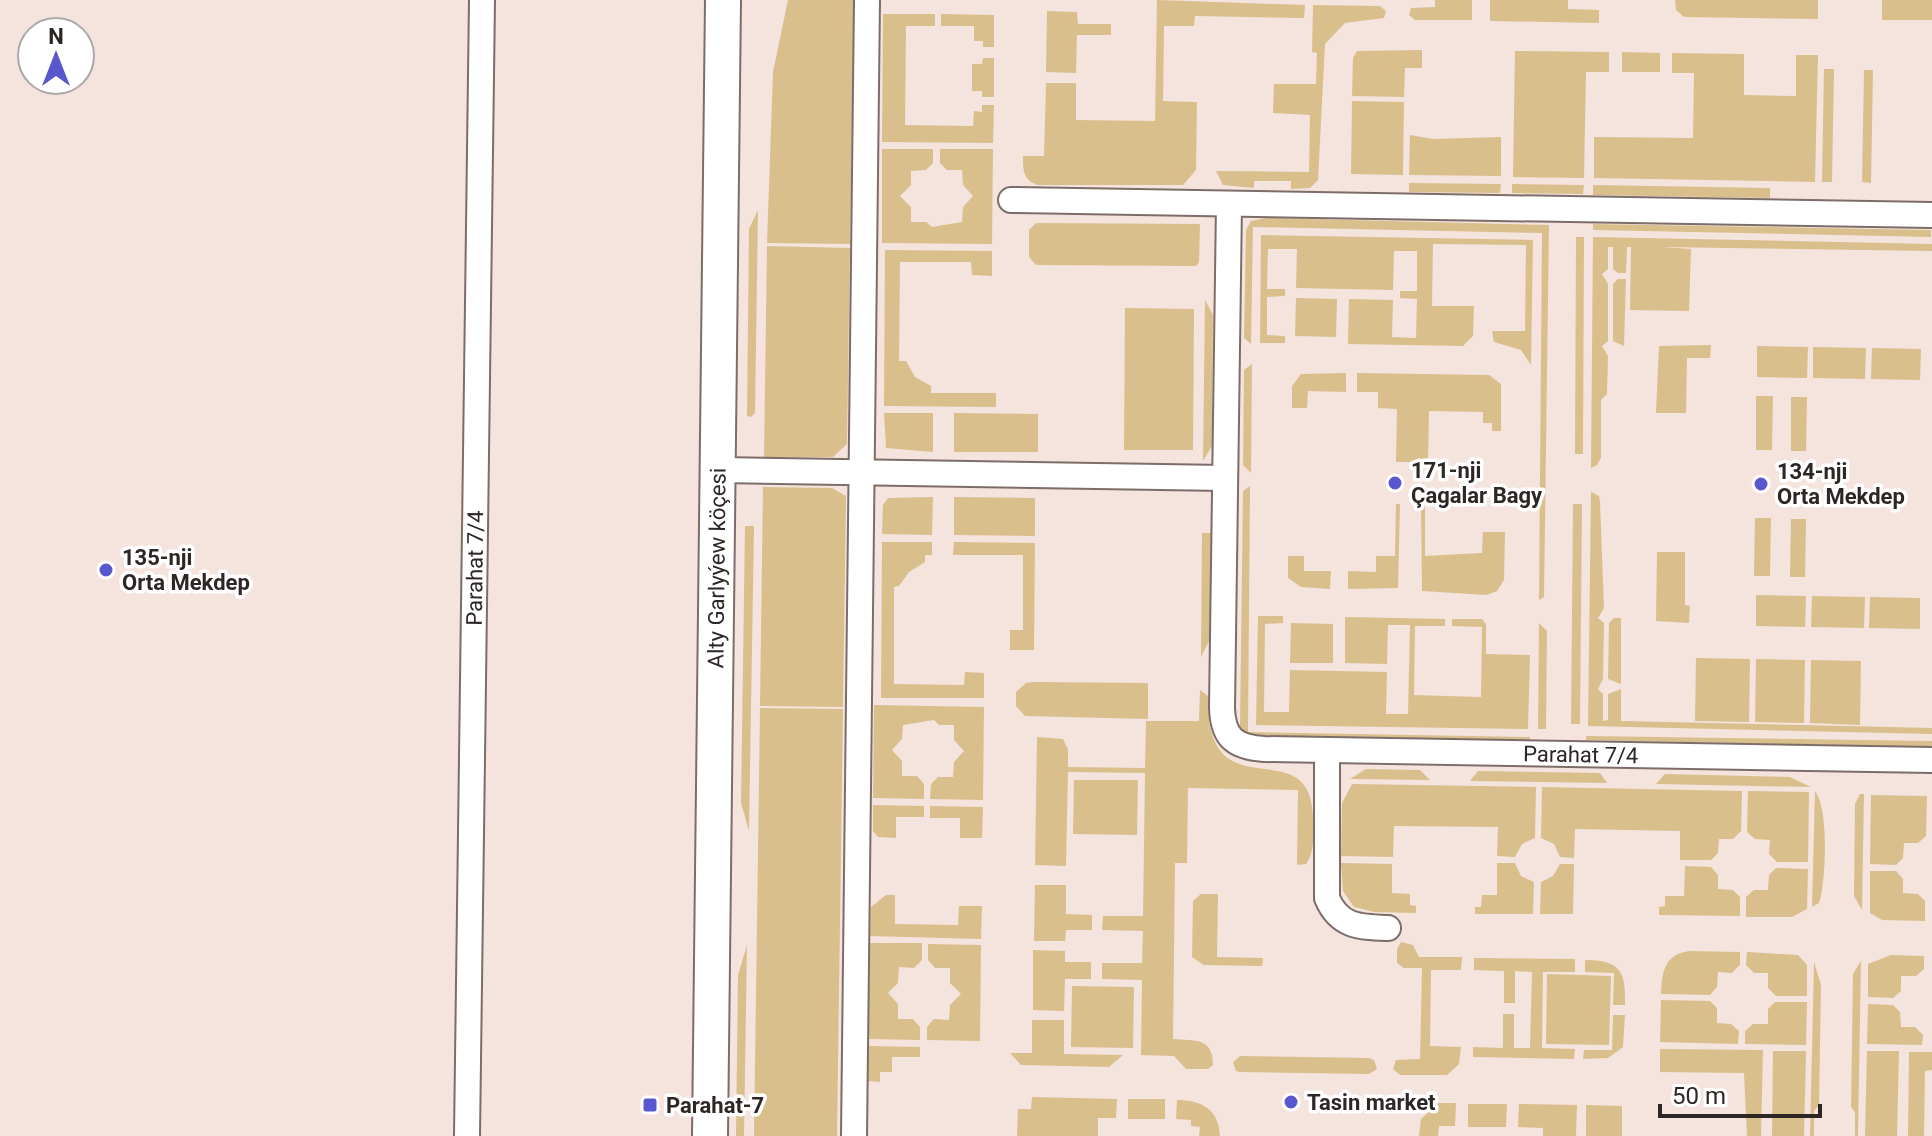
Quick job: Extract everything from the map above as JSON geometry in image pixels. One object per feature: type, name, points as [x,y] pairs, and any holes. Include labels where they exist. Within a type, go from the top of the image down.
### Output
[{"type":"street","name":"Parahat 7/4","points":[[467,1136],[482,0]]},
{"type":"street","points":[[854,1136],[867,0]]},
{"type":"street","name":"Alty Garlyýew köçesi","points":[[710,1136],[723,1]]},
{"type":"street","points":[[1011,200],[1932,215]]},
{"type":"street","points":[[719,470],[1225,478],[1229,204]]},
{"type":"street","name":"Parahat 7/4","points":[[1225,478],[1222,708],[1223,725],[1231,740],[1253,748],[1932,760]]},
{"type":"street","points":[[1327,750],[1327,898],[1331,909],[1347,924],[1388,928]]},
{"type":"shaded area","points":[[788,0],[854,0],[850,244],[767,243],[773,72]]},
{"type":"shaded area","points":[[1157,0],[1305,5],[1304,18],[1195,16],[1194,26],[1164,26],[1163,101],[1197,102],[1196,170],[1183,185],[1039,185],[1030,181],[1024,170],[1023,156],[1044,156],[1046,83],[1076,83],[1076,120],[1155,121]]},
{"type":"shaded area","points":[[1435,0],[1472,0],[1472,20],[1415,20],[1409,15],[1411,8],[1435,7]]},
{"type":"shaded area","points":[[1490,0],[1568,0],[1568,9],[1599,10],[1599,23],[1490,21]]},
{"type":"shaded area","points":[[1675,0],[1818,0],[1818,19],[1684,17],[1676,10]]},
{"type":"shaded area","points":[[1882,0],[1932,0],[1932,20],[1882,20]]},
{"type":"shaded area","points":[[1313,5],[1380,6],[1386,11],[1384,18],[1345,23],[1325,44],[1318,180],[1310,188],[1291,189],[1291,181],[1254,181],[1254,188],[1223,185],[1216,171],[1309,172],[1310,115],[1273,113],[1274,84],[1316,84],[1317,53],[1312,52]]},
{"type":"shaded area","points":[[1047,11],[1077,12],[1078,24],[1111,24],[1111,35],[1077,35],[1076,73],[1046,72]]},
{"type":"shaded area","points":[[883,14],[935,14],[935,26],[906,26],[905,125],[973,126],[974,111],[982,112],[982,105],[994,105],[993,143],[882,142]]},
{"type":"shaded area","points":[[941,14],[994,15],[994,47],[983,47],[983,41],[974,41],[974,26],[941,26]]},
{"type":"shaded area","points":[[1422,50],[1422,68],[1405,68],[1404,97],[1352,96],[1353,58],[1357,51]]},
{"type":"shaded area","points":[[1515,51],[1609,52],[1609,72],[1586,72],[1584,178],[1513,177]]},
{"type":"shaded area","points":[[1622,52],[1660,53],[1660,72],[1622,72]]},
{"type":"shaded area","points":[[1672,53],[1744,54],[1744,95],[1796,96],[1796,55],[1818,55],[1815,182],[1594,178],[1594,137],[1693,138],[1694,73],[1672,73]]},
{"type":"shaded area","points":[[983,58],[994,58],[994,97],[982,97],[982,91],[972,91],[972,64],[982,64]]},
{"type":"shaded area","points":[[1824,69],[1834,69],[1832,182],[1822,182]]},
{"type":"shaded area","points":[[1864,70],[1873,70],[1871,183],[1862,182]]},
{"type":"shaded area","points":[[1352,101],[1404,102],[1403,175],[1351,174]]},
{"type":"shaded area","points":[[1410,135],[1433,139],[1501,137],[1501,176],[1409,175]]},
{"type":"shaded area","points":[[882,149],[933,149],[933,163],[926,170],[911,171],[911,185],[900,196],[911,207],[911,222],[926,222],[932,227],[962,222],[963,207],[973,196],[963,185],[962,170],[947,170],[940,163],[940,149],[993,149],[992,244],[882,243]]},
{"type":"shaded area","points":[[1409,183],[1501,184],[1500,193],[1409,192]]},
{"type":"shaded area","points":[[1512,184],[1584,185],[1583,194],[1512,193]]},
{"type":"shaded area","points":[[1593,185],[1770,188],[1770,198],[1593,195]]},
{"type":"shaded area","points":[[758,210],[755,413],[751,417],[747,416],[749,229]]},
{"type":"shaded area","points":[[1266,218],[1549,225],[1544,597],[1539,600],[1542,233],[1253,227],[1251,344],[1244,338],[1246,230],[1251,221]]},
{"type":"shaded area","points":[[1036,223],[1200,224],[1199,262],[1196,266],[1036,265],[1029,257],[1029,230]]},
{"type":"shaded area","points":[[1593,224],[1931,230],[1931,237],[1593,230]]},
{"type":"shaded area","points":[[1261,235],[1533,240],[1531,365],[1521,350],[1494,342],[1492,331],[1525,331],[1526,245],[1433,244],[1432,306],[1474,306],[1473,336],[1463,346],[1348,344],[1349,299],[1393,300],[1392,337],[1416,338],[1417,299],[1400,298],[1400,291],[1417,291],[1417,251],[1394,251],[1393,290],[1296,288],[1297,249],[1268,249],[1267,289],[1285,289],[1285,296],[1267,297],[1267,335],[1285,336],[1285,343],[1260,343]]},
{"type":"shaded area","points":[[1576,237],[1584,237],[1583,454],[1575,454]]},
{"type":"shaded area","points":[[1593,237],[1932,244],[1932,251],[1661,247],[1691,249],[1689,311],[1630,310],[1631,247],[1627,247],[1626,273],[1618,273],[1613,269],[1613,247],[1608,247],[1608,269],[1602,274],[1608,284],[1608,341],[1602,346],[1608,356],[1607,394],[1601,400],[1601,458],[1591,468]]},
{"type":"shaded area","points":[[767,246],[850,248],[847,444],[833,457],[764,457]]},
{"type":"shaded area","points":[[885,250],[992,251],[992,276],[972,275],[971,262],[900,262],[899,361],[906,361],[915,377],[931,386],[931,393],[996,393],[996,407],[884,406]]},
{"type":"shaded area","points":[[1618,279],[1626,279],[1624,346],[1613,341],[1613,284]]},
{"type":"shaded area","points":[[1296,298],[1337,299],[1336,337],[1295,336]]},
{"type":"shaded area","points":[[1205,300],[1213,315],[1212,446],[1203,461]]},
{"type":"shaded area","points":[[1125,308],[1194,309],[1193,450],[1124,450]]},
{"type":"shaded area","points":[[1711,345],[1710,358],[1687,358],[1686,413],[1656,413],[1659,346]]},
{"type":"shaded area","points":[[1757,346],[1808,347],[1807,378],[1757,377]]},
{"type":"shaded area","points":[[1813,347],[1866,348],[1865,379],[1813,378]]},
{"type":"shaded area","points":[[1872,348],[1921,349],[1920,380],[1871,379]]},
{"type":"shaded area","points":[[1252,364],[1251,473],[1243,465],[1244,370]]},
{"type":"shaded area","points":[[1346,373],[1346,392],[1308,391],[1307,408],[1292,408],[1292,386],[1301,374]]},
{"type":"shaded area","points":[[1357,373],[1489,375],[1501,384],[1501,431],[1492,431],[1492,423],[1483,423],[1483,412],[1429,411],[1428,462],[1396,462],[1397,409],[1378,408],[1378,392],[1357,392]]},
{"type":"shaded area","points":[[1756,396],[1773,396],[1772,450],[1756,450]]},
{"type":"shaded area","points":[[1791,397],[1807,397],[1806,451],[1791,451]]},
{"type":"shaded area","points":[[884,413],[933,413],[933,452],[886,448]]},
{"type":"shaded area","points":[[954,413],[1038,414],[1038,452],[954,452]]},
{"type":"shaded area","points":[[1250,486],[1248,732],[1530,737],[1530,743],[1258,739],[1246,736],[1240,726],[1243,491]]},
{"type":"shaded area","points":[[763,487],[832,488],[846,496],[843,707],[760,706]]},
{"type":"shaded area","points":[[1591,492],[1599,496],[1600,502],[1604,608],[1598,618],[1604,623],[1603,679],[1598,689],[1603,694],[1603,721],[1608,720],[1608,694],[1621,689],[1621,721],[1932,728],[1932,734],[1588,726]]},
{"type":"shaded area","points":[[933,497],[932,535],[882,534],[883,505],[888,498]]},
{"type":"shaded area","points":[[954,497],[1035,498],[1035,536],[954,535]]},
{"type":"shaded area","points":[[1396,504],[1400,504],[1398,588],[1348,589],[1348,571],[1376,572],[1376,556],[1395,556]]},
{"type":"shaded area","points":[[1573,504],[1582,504],[1580,724],[1571,724]]},
{"type":"shaded area","points":[[1421,505],[1425,505],[1425,556],[1482,553],[1483,532],[1505,532],[1504,580],[1497,591],[1487,595],[1422,591]]},
{"type":"shaded area","points":[[1755,518],[1771,518],[1770,576],[1754,576]]},
{"type":"shaded area","points":[[1791,519],[1806,519],[1805,577],[1790,577]]},
{"type":"shaded area","points":[[745,526],[754,526],[749,831],[741,803]]},
{"type":"shaded area","points":[[1202,533],[1211,533],[1210,639],[1201,657]]},
{"type":"shaded area","points":[[882,542],[932,542],[932,555],[925,555],[925,562],[894,587],[894,684],[964,685],[965,672],[984,673],[984,698],[881,698]]},
{"type":"shaded area","points":[[954,542],[1035,543],[1034,650],[1010,650],[1010,630],[1023,630],[1023,555],[953,555]]},
{"type":"shaded area","points":[[1657,552],[1685,552],[1685,605],[1690,606],[1689,623],[1656,621]]},
{"type":"shaded area","points":[[1288,556],[1304,556],[1304,571],[1331,571],[1330,589],[1301,587],[1288,578]]},
{"type":"shaded area","points":[[1756,595],[1806,596],[1805,627],[1756,626]]},
{"type":"shaded area","points":[[1812,596],[1865,597],[1864,628],[1811,627]]},
{"type":"shaded area","points":[[1870,597],[1920,598],[1920,629],[1869,628]]},
{"type":"shaded area","points":[[1258,616],[1283,616],[1283,623],[1265,624],[1264,712],[1289,712],[1290,670],[1387,672],[1386,714],[1408,714],[1410,625],[1388,625],[1387,664],[1345,663],[1345,617],[1445,619],[1445,626],[1415,626],[1414,695],[1481,697],[1482,627],[1452,626],[1452,619],[1482,619],[1486,624],[1486,654],[1530,655],[1528,729],[1256,725]]},
{"type":"shaded area","points":[[1614,618],[1621,618],[1621,684],[1608,679],[1609,623]]},
{"type":"shaded area","points":[[1291,623],[1333,624],[1333,663],[1290,663]]},
{"type":"shaded area","points":[[1539,623],[1547,631],[1546,729],[1538,729]]},
{"type":"shaded area","points":[[1696,658],[1750,659],[1749,722],[1695,721]]},
{"type":"shaded area","points":[[1756,659],[1805,660],[1804,723],[1755,722]]},
{"type":"shaded area","points":[[1811,660],[1861,661],[1860,725],[1810,723]]},
{"type":"shaded area","points":[[1026,683],[1148,683],[1148,719],[1025,716],[1016,706],[1016,692]]},
{"type":"shaded area","points":[[1200,690],[1208,696],[1212,733],[1223,754],[1240,764],[1279,771],[1297,778],[1309,793],[1313,838],[1309,859],[1306,864],[1297,865],[1298,790],[1188,788],[1187,863],[1175,863],[1173,1039],[1206,1045],[1210,1049],[1213,1065],[1208,1069],[1186,1069],[1174,1056],[1141,1055],[1142,980],[1102,979],[1102,963],[1142,963],[1143,931],[1102,930],[1103,916],[1143,916],[1145,773],[1068,772],[1066,866],[1035,865],[1037,737],[1063,739],[1068,749],[1068,767],[1145,768],[1146,721],[1199,721]]},
{"type":"shaded area","points":[[874,705],[984,707],[983,800],[930,799],[931,784],[938,777],[953,777],[954,762],[964,751],[954,740],[954,725],[939,725],[934,720],[903,725],[902,739],[892,750],[902,761],[902,776],[917,776],[924,784],[924,799],[873,798]]},
{"type":"shaded area","points":[[760,708],[843,709],[837,1136],[754,1136]]},
{"type":"shaded area","points":[[1586,736],[1932,741],[1932,747],[1586,740]]},
{"type":"shaded area","points":[[1366,769],[1420,770],[1430,780],[1350,779]]},
{"type":"shaded area","points":[[1478,771],[1600,773],[1607,783],[1470,781]]},
{"type":"shaded area","points":[[1665,774],[1790,777],[1811,787],[1656,784]]},
{"type":"shaded area","points":[[1074,780],[1138,780],[1137,835],[1073,834]]},
{"type":"shaded area","points":[[1352,784],[1536,787],[1535,838],[1522,844],[1515,857],[1497,856],[1498,827],[1394,826],[1393,857],[1341,856],[1342,803]]},
{"type":"shaded area","points":[[1542,787],[1742,791],[1741,831],[1733,839],[1719,839],[1718,853],[1711,860],[1680,860],[1680,831],[1575,829],[1574,858],[1560,857],[1554,844],[1541,838]]},
{"type":"shaded area","points":[[1748,791],[1809,792],[1808,862],[1777,862],[1769,854],[1770,840],[1755,839],[1747,832]]},
{"type":"shaded area","points":[[1815,791],[1823,813],[1825,863],[1819,903],[1812,907]]},
{"type":"shaded area","points":[[1860,794],[1864,794],[1862,910],[1854,896],[1855,804]]},
{"type":"shaded area","points":[[1871,795],[1927,796],[1926,836],[1918,843],[1904,843],[1903,858],[1896,865],[1870,864]]},
{"type":"shaded area","points":[[873,805],[924,806],[924,817],[896,817],[896,838],[878,837],[873,831]]},
{"type":"shaded area","points":[[930,806],[983,807],[982,838],[960,838],[960,818],[930,818]]},
{"type":"shaded area","points":[[1341,863],[1392,864],[1392,893],[1410,894],[1410,905],[1416,906],[1416,913],[1374,912],[1354,907],[1343,891]]},
{"type":"shaded area","points":[[1497,863],[1515,863],[1521,876],[1534,882],[1533,914],[1475,914],[1475,907],[1481,907],[1482,895],[1497,895]]},
{"type":"shaded area","points":[[1560,864],[1574,864],[1573,914],[1540,914],[1541,882],[1553,876]]},
{"type":"shaded area","points":[[1685,866],[1711,867],[1718,875],[1718,889],[1733,890],[1740,897],[1740,916],[1659,915],[1659,907],[1665,906],[1665,896],[1684,896]]},
{"type":"shaded area","points":[[1776,868],[1808,869],[1807,909],[1792,917],[1746,917],[1746,897],[1754,890],[1768,890],[1769,875]]},
{"type":"shaded area","points":[[1870,871],[1896,871],[1903,879],[1903,893],[1918,894],[1925,901],[1925,921],[1882,920],[1870,913]]},
{"type":"shaded area","points":[[1035,885],[1066,885],[1066,914],[1092,915],[1092,930],[1066,930],[1065,941],[1034,941]]},
{"type":"shaded area","points":[[1201,894],[1218,894],[1217,957],[1263,958],[1262,966],[1204,965],[1192,957],[1193,901]]},
{"type":"shaded area","points":[[886,895],[895,895],[895,924],[958,925],[959,906],[982,906],[981,939],[870,936],[871,907]]},
{"type":"shaded area","points":[[1401,942],[1413,945],[1419,957],[1462,957],[1461,970],[1431,970],[1430,1046],[1461,1047],[1459,1064],[1447,1075],[1400,1075],[1393,1069],[1396,1060],[1420,1059],[1422,968],[1404,968],[1397,963],[1397,949]]},
{"type":"shaded area","points":[[870,943],[922,943],[922,960],[914,968],[899,967],[898,983],[888,993],[898,1004],[898,1019],[913,1019],[920,1027],[920,1040],[868,1039]]},
{"type":"shaded area","points":[[928,944],[981,945],[980,1041],[927,1040],[927,1027],[934,1019],[949,1020],[950,1005],[961,994],[950,983],[950,968],[935,968],[928,960]]},
{"type":"shaded area","points":[[747,945],[744,1136],[736,1136],[738,975]]},
{"type":"shaded area","points":[[1033,950],[1065,951],[1065,962],[1091,962],[1091,979],[1065,979],[1064,1011],[1033,1010]]},
{"type":"shaded area","points":[[1689,951],[1740,952],[1740,965],[1732,973],[1718,972],[1717,987],[1710,995],[1661,994],[1662,979],[1669,961]]},
{"type":"shaded area","points":[[1747,952],[1798,955],[1807,965],[1807,996],[1776,996],[1768,988],[1768,973],[1754,973],[1746,965]]},
{"type":"shaded area","points":[[1891,955],[1924,956],[1924,969],[1916,976],[1901,976],[1901,991],[1893,998],[1868,997],[1868,964]]},
{"type":"shaded area","points":[[1474,958],[1575,959],[1575,972],[1543,972],[1542,1048],[1575,1049],[1574,1059],[1473,1057],[1473,1047],[1503,1048],[1503,1014],[1514,1014],[1514,1048],[1530,1048],[1532,972],[1515,971],[1515,1003],[1504,1003],[1504,971],[1474,970]]},
{"type":"shaded area","points":[[1585,960],[1607,962],[1619,970],[1624,984],[1625,1005],[1613,1005],[1614,973],[1585,972]]},
{"type":"shaded area","points":[[1861,961],[1858,1136],[1855,1136],[1855,1112],[1851,1107],[1853,974]]},
{"type":"shaded area","points":[[1814,962],[1821,985],[1819,1105],[1814,1111],[1814,1136],[1810,1136]]},
{"type":"shaded area","points":[[1547,974],[1611,976],[1609,1045],[1546,1044]]},
{"type":"shaded area","points":[[1072,986],[1134,987],[1133,1048],[1071,1047]]},
{"type":"shaded area","points":[[1661,1000],[1710,1001],[1717,1008],[1717,1023],[1731,1024],[1739,1031],[1738,1044],[1660,1042]]},
{"type":"shaded area","points":[[1775,1002],[1807,1002],[1806,1045],[1745,1044],[1745,1031],[1753,1024],[1768,1024],[1768,1009]]},
{"type":"shaded area","points":[[1868,1004],[1893,1005],[1900,1012],[1901,1027],[1915,1027],[1923,1035],[1922,1045],[1867,1044]]},
{"type":"shaded area","points":[[1613,1015],[1625,1015],[1623,1047],[1608,1058],[1583,1059],[1584,1050],[1612,1050]]},
{"type":"shaded area","points":[[1032,1020],[1064,1020],[1064,1054],[1123,1055],[1109,1067],[1021,1065],[1010,1053],[1032,1053]]},
{"type":"shaded area","points":[[868,1046],[920,1047],[920,1057],[892,1057],[892,1072],[880,1072],[880,1082],[868,1081]]},
{"type":"shaded area","points":[[1660,1049],[1763,1050],[1761,1136],[1747,1136],[1744,1073],[1660,1072]]},
{"type":"shaded area","points":[[1773,1051],[1806,1051],[1804,1136],[1772,1136]]},
{"type":"shaded area","points":[[1867,1051],[1899,1051],[1897,1136],[1865,1136]]},
{"type":"shaded area","points":[[1909,1052],[1932,1052],[1932,1070],[1925,1071],[1924,1136],[1908,1136]]},
{"type":"shaded area","points":[[1240,1056],[1369,1058],[1374,1060],[1377,1069],[1369,1074],[1240,1072],[1236,1071],[1233,1062]]},
{"type":"shaded area","points":[[1032,1097],[1117,1099],[1116,1118],[1098,1118],[1098,1136],[1017,1136],[1018,1109],[1031,1109]]},
{"type":"shaded area","points":[[1128,1099],[1165,1099],[1165,1119],[1128,1119]]},
{"type":"shaded area","points":[[1177,1100],[1194,1102],[1207,1108],[1216,1119],[1220,1136],[1199,1136],[1200,1127],[1191,1126],[1191,1120],[1176,1119]]},
{"type":"shaded area","points":[[1439,1103],[1456,1103],[1455,1126],[1439,1126],[1438,1136],[1419,1136],[1421,1119]]},
{"type":"shaded area","points":[[1468,1104],[1507,1104],[1506,1127],[1468,1127]]},
{"type":"shaded area","points":[[1519,1104],[1577,1105],[1576,1136],[1543,1136],[1543,1128],[1518,1127]]},
{"type":"shaded area","points":[[1586,1105],[1622,1106],[1622,1136],[1586,1136]]},
{"type":"place","name":"171-nji Çagalar Bagy","points":[[1395,483]]},
{"type":"place","name":"134-nji Orta Mekdep","points":[[1761,484]]},
{"type":"place","name":"135-nji Orta Mekdep","points":[[106,570]]},
{"type":"place","name":"Tasin market","points":[[1291,1102]]},
{"type":"place","name":"Parahat-7","points":[[650,1105]]}]
